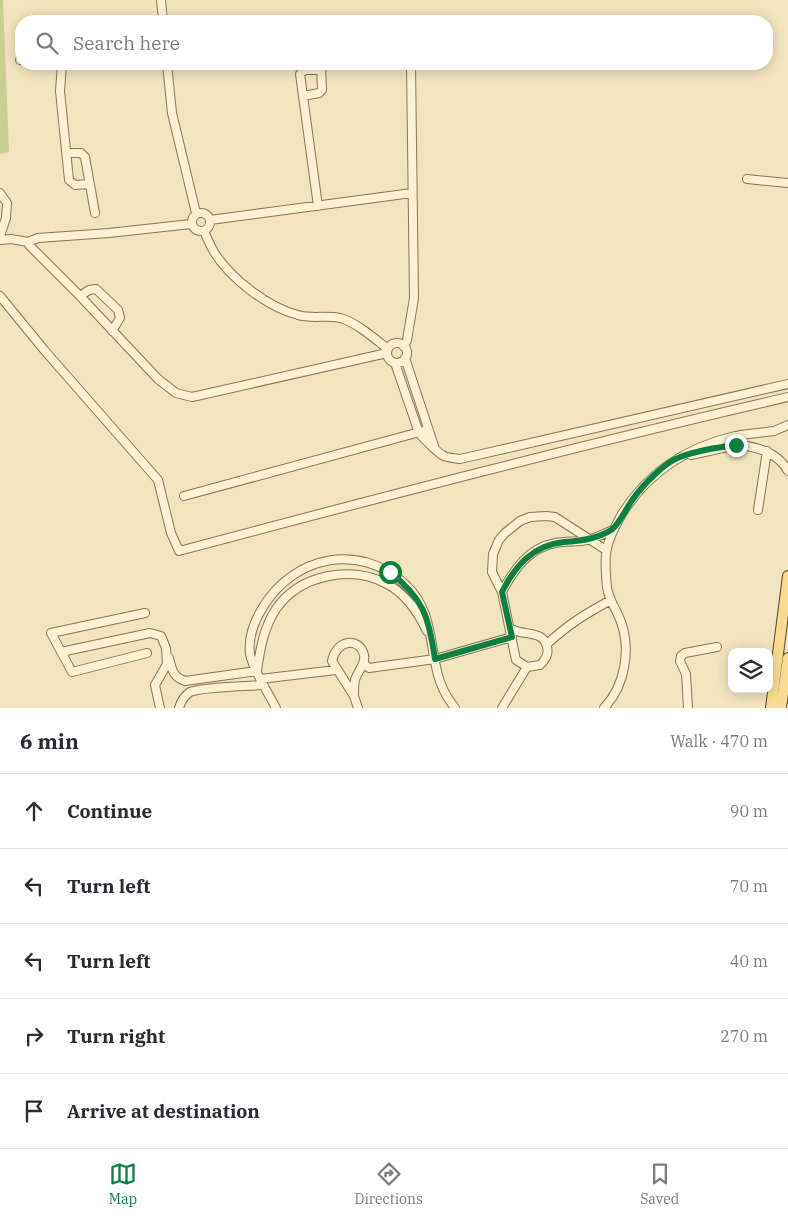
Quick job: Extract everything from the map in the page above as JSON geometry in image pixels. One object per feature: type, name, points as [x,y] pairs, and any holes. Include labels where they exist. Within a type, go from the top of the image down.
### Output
[{"type":"main road","points":[[771,708],[788,576]]},
{"type":"main road","points":[[781,708],[788,658]]},
{"type":"street","points":[[161,0],[162,15]]},
{"type":"street","points":[[62,70],[60,91],[69,180],[71,184],[75,185],[89,184]]},
{"type":"street","points":[[168,70],[172,113],[196,214]]},
{"type":"street","points":[[305,70],[300,74],[318,206]]},
{"type":"street","points":[[303,96],[321,91],[321,70]]},
{"type":"street","points":[[411,70],[414,298],[407,340],[404,346],[405,358],[434,446]]},
{"type":"street","points":[[67,153],[83,154],[95,212]]},
{"type":"street","points":[[748,179],[788,183]]},
{"type":"street","points":[[210,220],[412,193]]},
{"type":"street","points":[[0,194],[7,203],[6,218],[0,236]]},
{"type":"street","points":[[205,213],[210,220],[209,227],[204,231],[195,230],[191,224],[192,218],[196,214],[205,213]]},
{"type":"street","points":[[0,240],[11,239],[28,242],[38,238],[191,224]]},
{"type":"street","points":[[204,231],[214,252],[229,271],[249,289],[267,301],[298,316],[341,318],[369,334],[387,351],[389,359],[394,363],[419,433],[425,441],[434,446],[443,455],[460,459],[469,458],[788,384]]},
{"type":"street","points":[[28,242],[31,249],[80,296],[158,379],[176,393],[192,397],[387,351],[390,346],[397,344],[404,346]]},
{"type":"street","points":[[80,296],[89,290],[96,289],[118,310],[120,318],[112,331]]},
{"type":"street","points":[[0,296],[158,480],[171,533],[180,551],[472,473],[788,397]]},
{"type":"street","points":[[394,363],[400,362],[405,358]]},
{"type":"street","points":[[604,708],[615,692],[625,664],[626,646],[622,623],[607,590],[606,550],[613,530],[638,493],[656,473],[679,457],[712,442],[737,435],[774,431],[788,426]]},
{"type":"street","points":[[184,496],[428,430]]},
{"type":"street","points":[[758,510],[763,450],[756,440],[758,435],[763,432]]},
{"type":"street","points":[[679,457],[720,447],[739,445],[763,450],[778,459],[788,471]]},
{"type":"street","points":[[364,664],[368,668],[435,659],[511,633],[522,633],[539,636],[547,644],[548,654],[544,662],[536,667],[527,667],[516,660],[511,633],[506,615],[502,592],[492,572],[493,554],[500,540],[505,533],[520,521],[530,517],[546,516],[555,518],[606,550]]},
{"type":"street","points":[[502,592],[518,566],[538,549],[555,543],[588,540],[613,530]]},
{"type":"street","points":[[276,708],[261,682],[250,654],[256,619],[278,586],[294,573],[316,563],[352,559],[372,564],[390,572],[406,585],[419,601],[428,619],[437,674],[442,688],[455,708]]},
{"type":"street","points":[[335,560],[332,570],[337,575]]},
{"type":"street","points":[[316,563],[322,568],[322,576],[319,578]]},
{"type":"street","points":[[257,671],[265,630],[277,608],[295,590],[319,578],[337,575],[365,576],[388,584],[407,600],[422,620],[435,659]]},
{"type":"street","points":[[547,644],[565,627],[611,600]]},
{"type":"street","points":[[145,613],[51,633],[72,672],[147,654]]},
{"type":"street","points":[[61,652],[158,631],[163,633],[166,640],[173,674],[185,681],[257,671]]},
{"type":"street","points":[[150,633],[161,636],[166,648],[167,664],[155,685],[160,708]]},
{"type":"street","points":[[354,696],[355,682],[364,664],[364,654],[359,646],[350,643],[340,645],[334,652],[332,661],[354,696],[358,708]]},
{"type":"street","points":[[688,708],[686,674],[680,661],[681,656],[685,653],[717,647]]},
{"type":"street","points":[[502,708],[527,667]]},
{"type":"street","points":[[179,708],[185,697],[196,690],[336,670]]},
{"type":"green space","points":[[0,0],[3,0],[9,152],[0,154]]},
{"type":"route","points":[[390,572],[406,585],[419,601],[428,619],[435,659],[512,637],[502,592],[512,574],[530,554],[555,543],[588,540],[613,530],[626,508],[656,473],[679,457],[736,445]]}]
